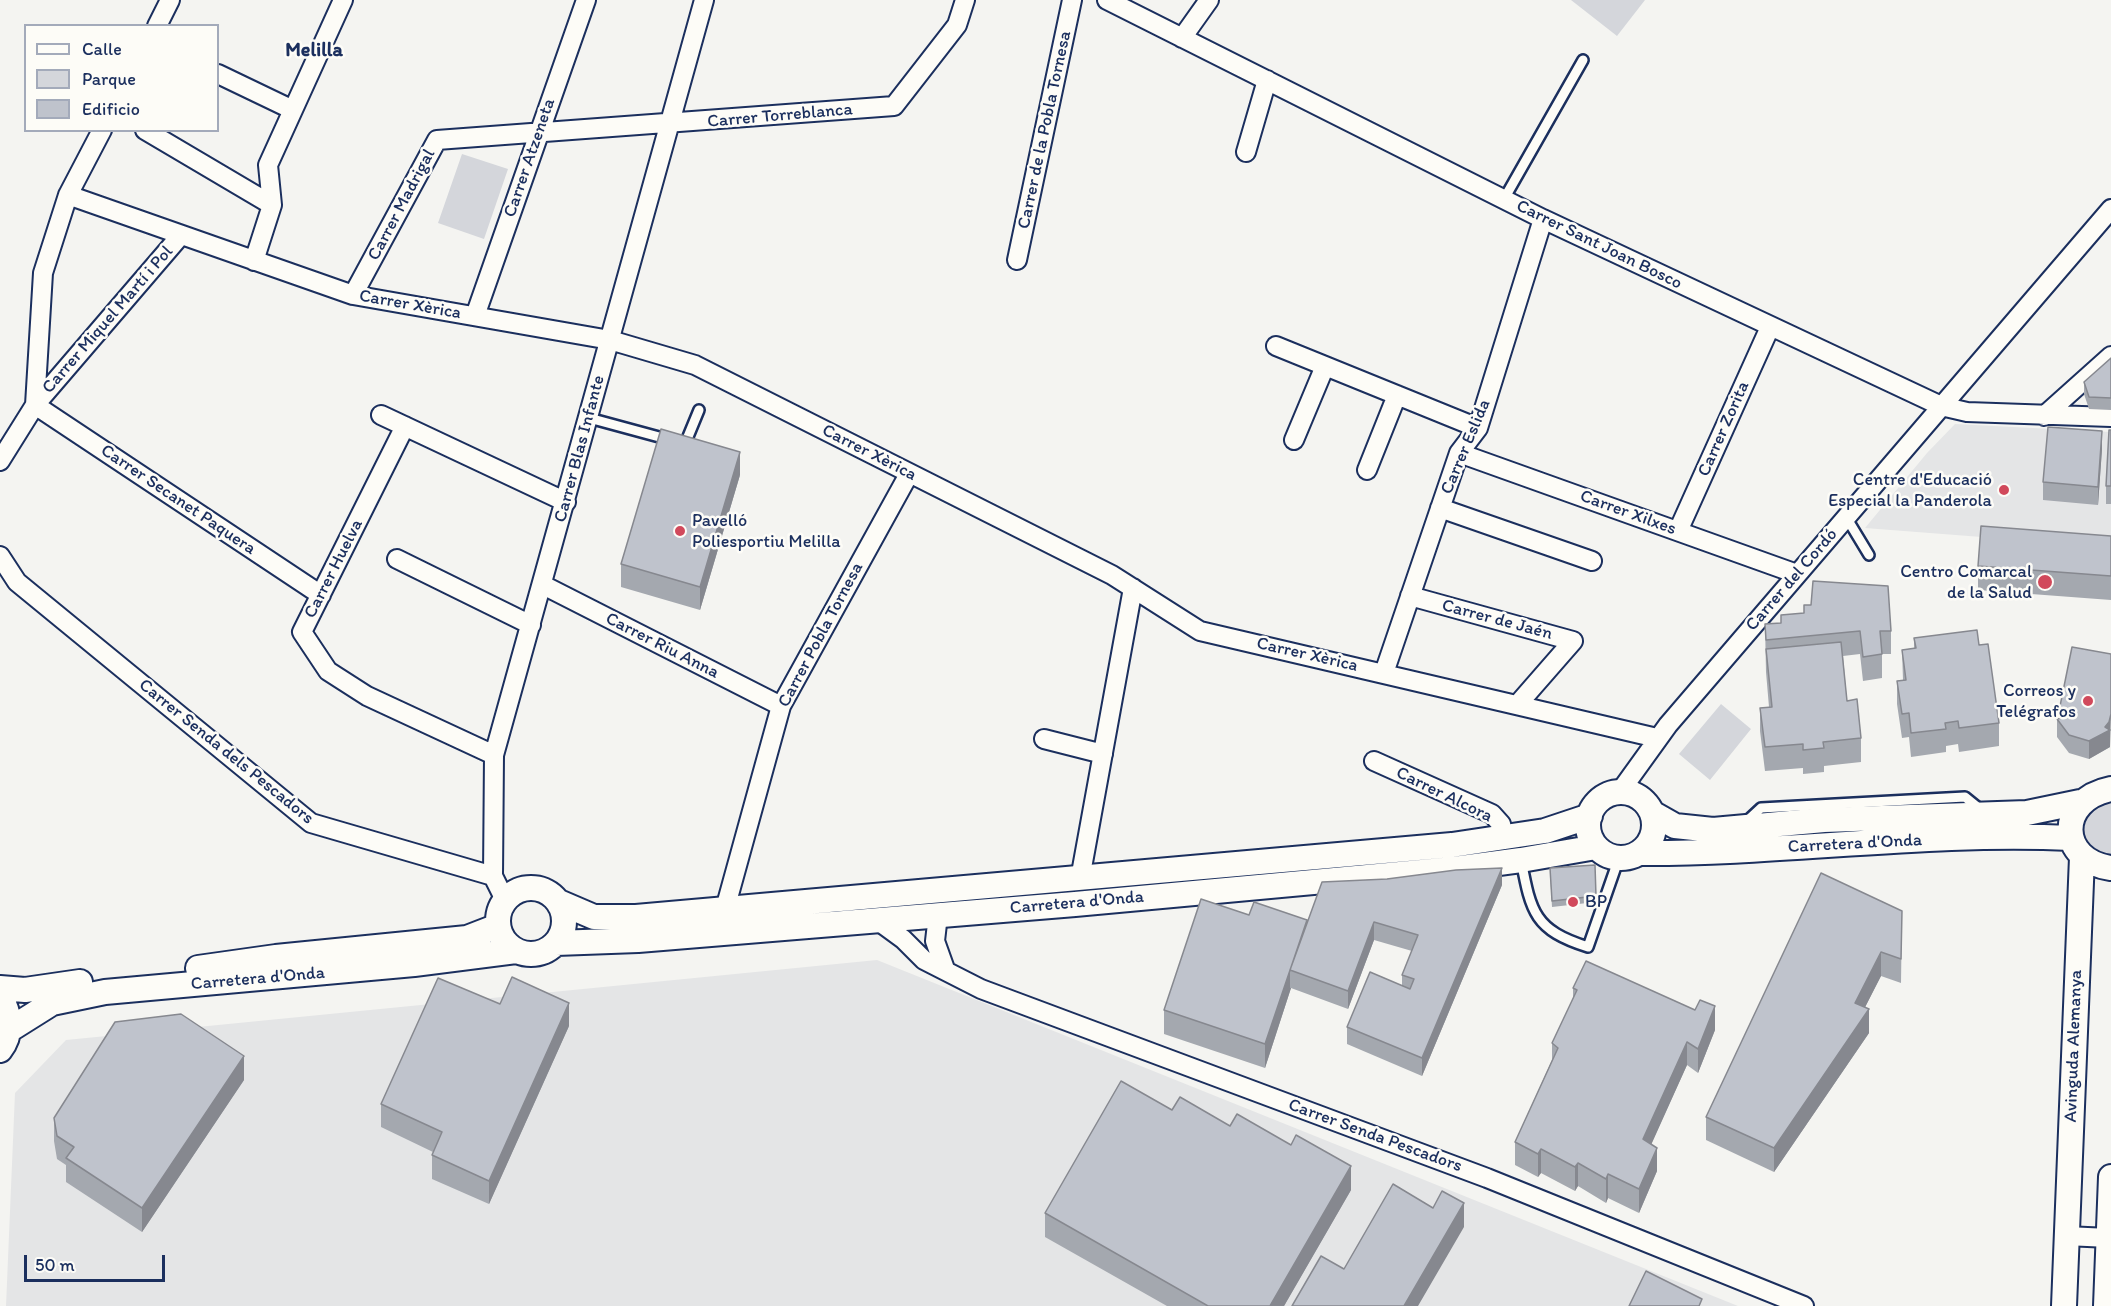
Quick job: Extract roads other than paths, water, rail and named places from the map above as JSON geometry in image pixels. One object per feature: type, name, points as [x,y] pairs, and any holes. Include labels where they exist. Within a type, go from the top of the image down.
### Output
[{"type":"main road","name":"Carretera d'Onda","points":[[1652,813],[1675,826],[1713,830],[1824,820],[2027,813],[2080,802],[2097,792],[2111,789]]},
{"type":"main road","points":[[1619,793],[1639,797],[1652,813],[1653,836],[1647,846],[1629,856],[1602,853],[1590,837],[1590,816],[1600,800],[1619,793]]},
{"type":"main road","name":"Avinguda Alemanya","points":[[2064,1306],[2077,848],[2071,819],[2080,802]]},
{"type":"main road","name":"Carretera d'Onda","points":[[559,902],[594,917],[636,917],[1080,879],[1504,838],[1545,831],[1590,816]]},
{"type":"main road","name":"Carretera d'Onda","points":[[1629,856],[1715,854],[1825,844],[2027,836],[2077,848],[2096,866],[2111,868]]},
{"type":"main road","name":"Carretera d'Onda","points":[[556,943],[638,940],[938,915],[1521,860],[1596,847]]},
{"type":"main road","points":[[532,887],[552,894],[559,902],[565,923],[556,943],[544,952],[535,954],[516,951],[501,936],[498,917],[505,900],[522,888],[532,887]]},
{"type":"main road","name":"Carretera d'Onda","points":[[0,988],[26,990],[276,957],[467,938],[498,926]]},
{"type":"main road","name":"Carretera d'Onda","points":[[4,1040],[52,1003],[105,992],[414,964],[516,951]]},
{"type":"main road","points":[[0,996],[6,1007],[4,1040]]},
{"type":"main road","points":[[2106,1306],[2111,1177]]},
{"type":"street","points":[[158,24],[170,0]]},
{"type":"street","points":[[254,261],[272,205],[268,165],[344,0]]},
{"type":"street","name":"Carrer Atzeneta","points":[[475,316],[586,0]]},
{"type":"street","name":"Carrer Blas Infante","points":[[505,900],[494,876],[494,755],[704,0]]},
{"type":"street","name":"Carrer Torreblanca","points":[[538,133],[669,125],[894,106],[957,25],[965,0]]},
{"type":"street","name":"Carrer de la Pobla Tornesa","points":[[1017,260],[1072,0]]},
{"type":"street","name":"Carrer Sant Joan Bosco","points":[[1107,0],[1543,219],[1941,406],[1967,412],[2111,417]]},
{"type":"street","points":[[1182,38],[1209,0]]},
{"type":"street","points":[[219,74],[293,110]]},
{"type":"street","points":[[1246,152],[1267,80]]},
{"type":"street","points":[[35,405],[43,273],[68,195],[101,132]]},
{"type":"street","points":[[148,132],[272,205]]},
{"type":"street","name":"Carrer Madrigal","points":[[353,295],[437,140],[538,133]]},
{"type":"street","name":"Carrer Xèrica","points":[[68,195],[353,295],[610,340],[695,365],[1112,575],[1200,631],[1657,738]]},
{"type":"street","name":"Carrer del Cordó","points":[[1619,793],[1657,738],[2111,209]]},
{"type":"street","name":"Carrer Eslida","points":[[1384,673],[1459,453],[1478,428],[1543,219]]},
{"type":"street","name":"Carrer Miquel Martí i Pol","points":[[0,461],[35,405],[181,235]]},
{"type":"street","name":"Carrer Zorita","points":[[1678,531],[1770,327]]},
{"type":"street","points":[[1276,346],[1478,428]]},
{"type":"street","points":[[2044,416],[2111,356]]},
{"type":"street","points":[[1294,440],[1325,366]]},
{"type":"street","points":[[1367,470],[1397,395]]},
{"type":"street","name":"Carrer Secanet Paquera","points":[[35,405],[321,595]]},
{"type":"street","points":[[381,415],[566,502]]},
{"type":"street","name":"Carrer Huelva","points":[[405,426],[302,633],[328,671],[367,696],[494,755]]},
{"type":"street","name":"Carrer Xilxes","points":[[1459,453],[1797,574]]},
{"type":"street","name":"Carrer Pobla Tornesa","points":[[725,909],[781,706],[909,474]]},
{"type":"street","points":[[1440,508],[1592,561]]},
{"type":"street","name":"Carrer Senda dels Pescadors","points":[[0,556],[17,582],[311,824],[494,876]]},
{"type":"street","points":[[397,559],[531,625]]},
{"type":"street","name":"Carrer Riu Anna","points":[[543,585],[781,706]]},
{"type":"street","points":[[1080,879],[1133,588]]},
{"type":"street","name":"Carrer de Jaén","points":[[1410,596],[1573,641],[1518,704]]},
{"type":"street","points":[[1044,739],[1103,754]]},
{"type":"street","name":"Carrer Alcora","points":[[1374,761],[1492,814],[1501,824],[1504,838]]},
{"type":"street","points":[[938,915],[935,941],[945,969]]},
{"type":"street","name":"Carrer Senda Pescadors","points":[[877,920],[903,939],[924,960],[981,989],[1486,1178],[1804,1306]]},
{"type":"street","points":[[2066,1236],[2109,1238]]},
{"type":"lane","points":[[1504,199],[1583,60]]},
{"type":"lane","points":[[589,418],[685,444],[699,410]]},
{"type":"lane","points":[[1846,517],[1869,555]]},
{"type":"lane","points":[[1521,860],[1532,910],[1560,938],[1588,947],[1629,856]]},
{"type":"place","name":"Centre d'Educació Especial la Panderola","points":[[2004,490]]},
{"type":"place","name":"Pavelló Poliesportiu Melilla","points":[[680,531]]},
{"type":"place","name":"Centro Comarcal de la Salud","points":[[2045,582]]},
{"type":"place","name":"Correos y Telégrafos","points":[[2088,701]]},
{"type":"place","name":"BP","points":[[1573,902]]},
{"type":"district","name":"Melilla","points":[[314,51]]}]
